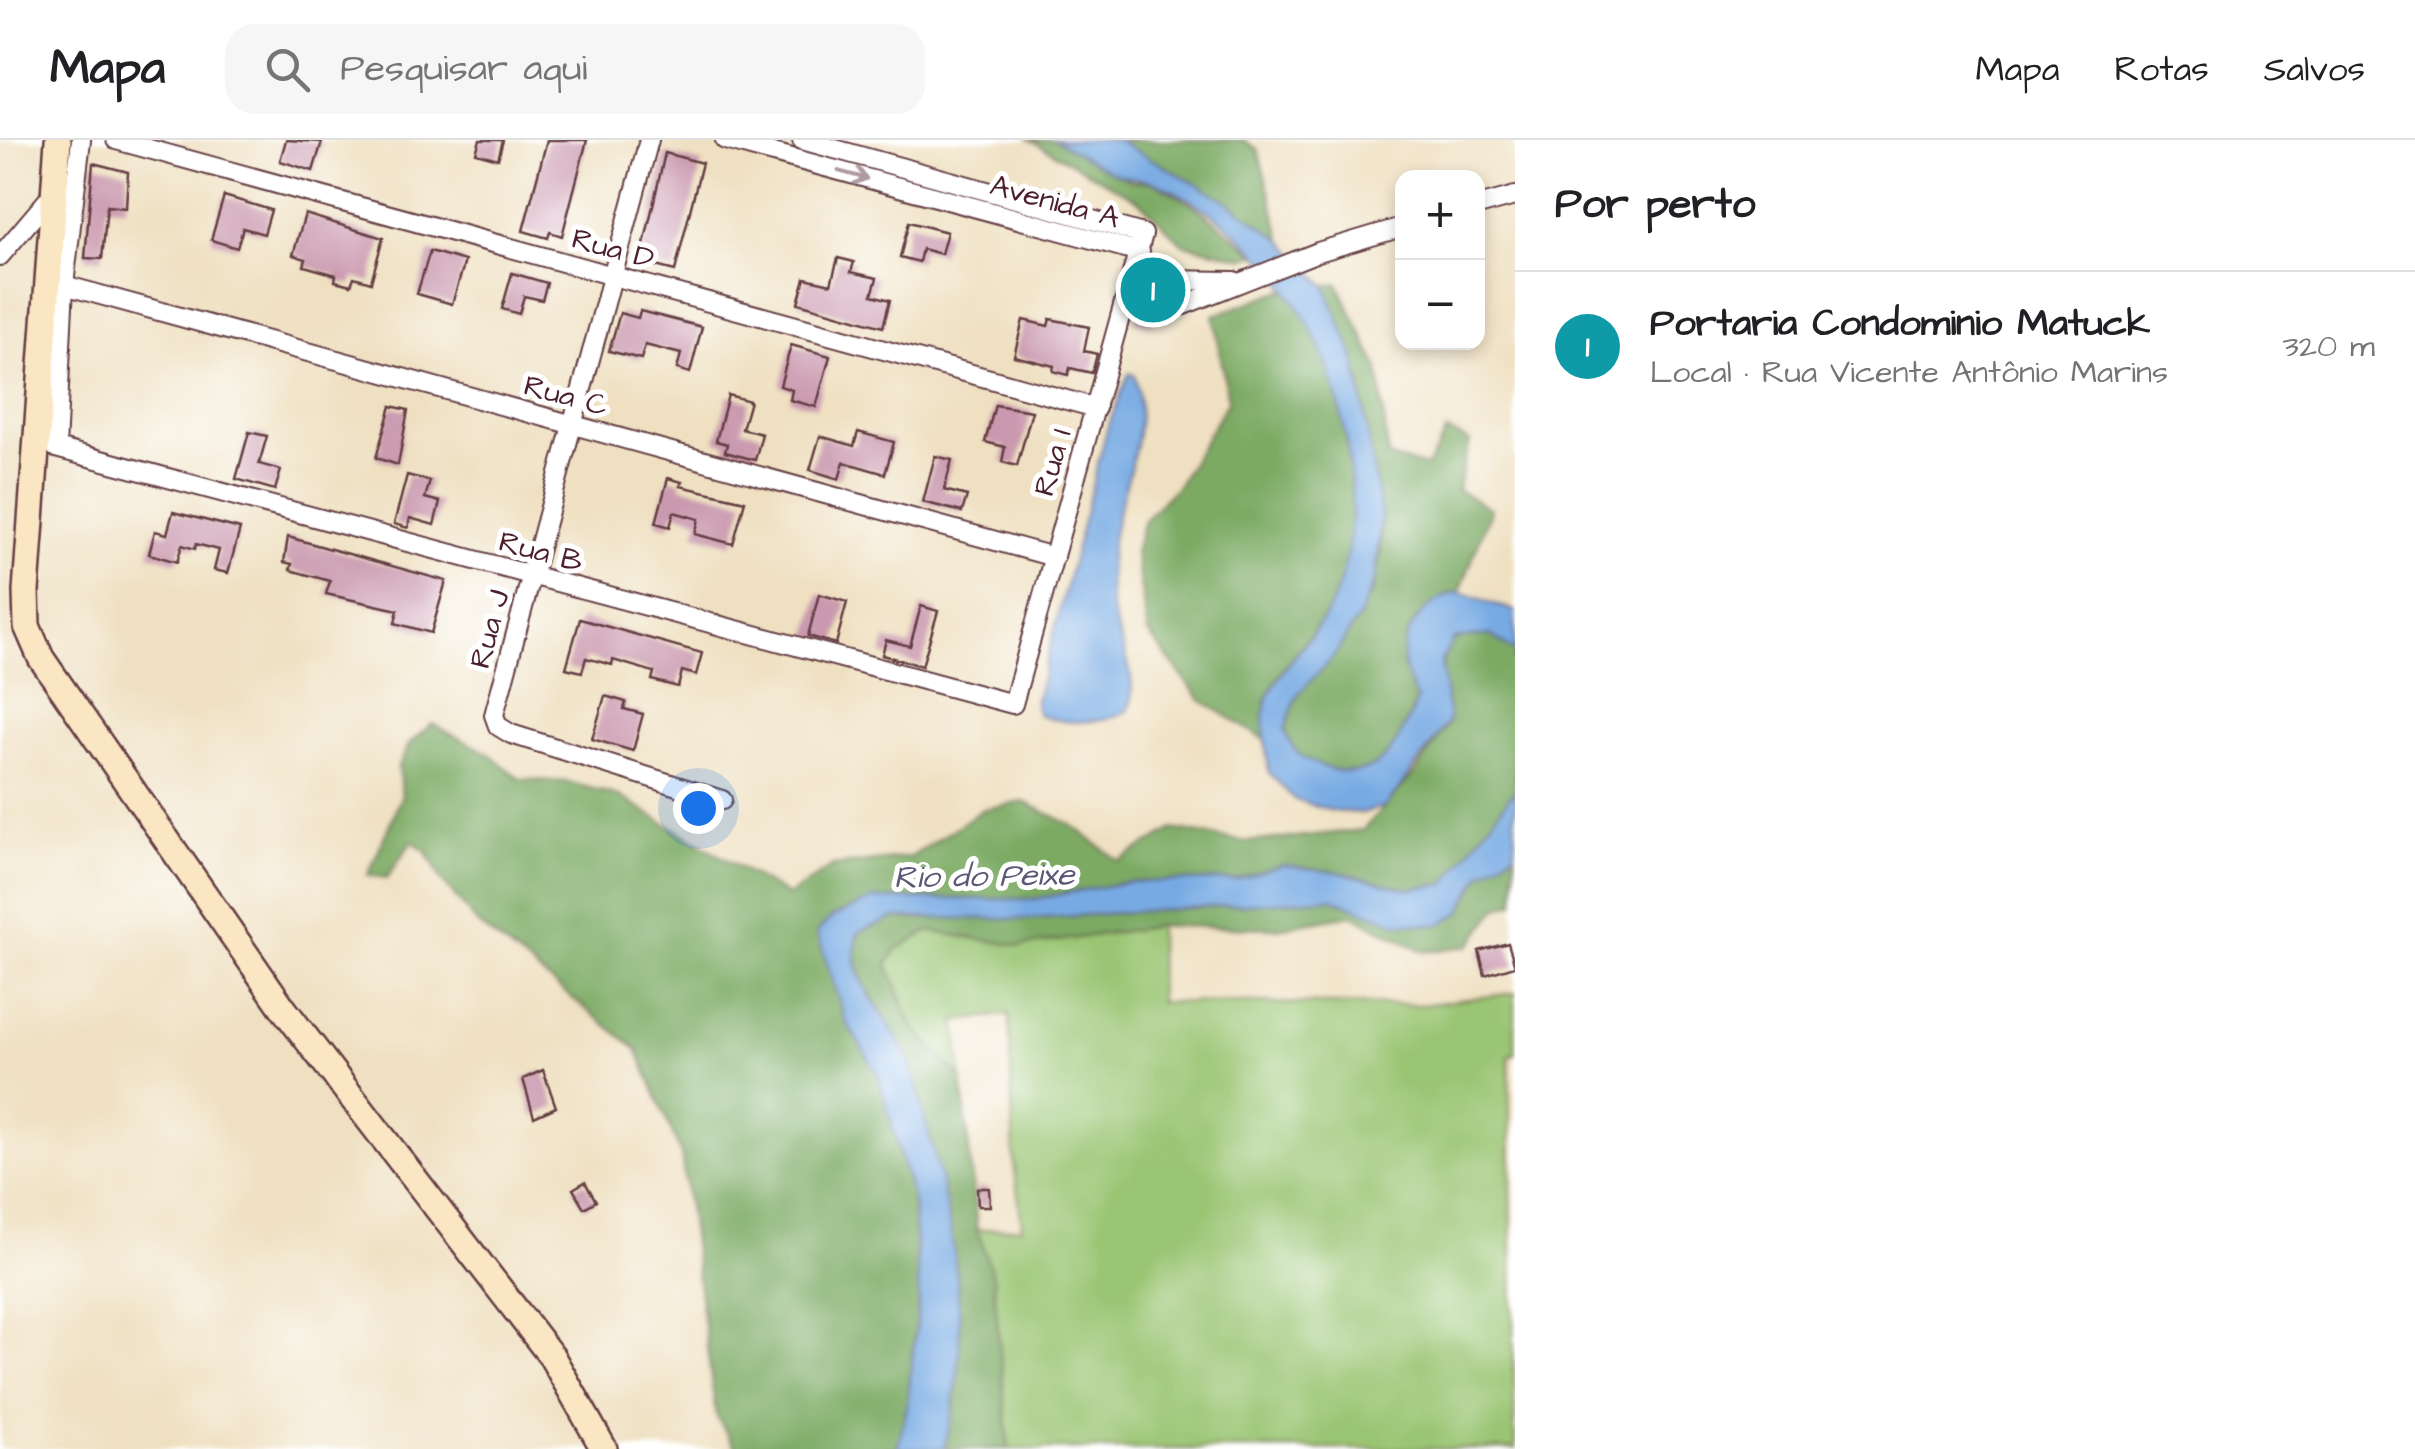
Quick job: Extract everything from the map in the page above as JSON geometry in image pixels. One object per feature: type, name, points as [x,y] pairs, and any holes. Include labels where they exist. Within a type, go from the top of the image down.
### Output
[{"type":"street","points":[[58,140],[51,196],[26,592],[28,626],[41,658],[283,1008],[552,1357],[604,1449]]},
{"type":"street","points":[[64,285],[81,140]]},
{"type":"street","name":"Rua D","points":[[116,140],[1096,408]]},
{"type":"street","name":"Rua J","points":[[649,140],[494,715],[498,726],[511,734],[722,800]]},
{"type":"street","name":"Avenida A","points":[[725,140],[936,198],[1141,243]]},
{"type":"street","name":"Avenida A","points":[[802,140],[941,178],[1141,243]]},
{"type":"street","points":[[936,198],[941,178]]},
{"type":"street","points":[[0,256],[51,196]]},
{"type":"street","points":[[1485,204],[1515,196]]},
{"type":"street","points":[[1145,290],[1181,306],[1318,252],[1395,229]]},
{"type":"street","name":"Rua I","points":[[1012,704],[1096,408],[1145,290],[1141,243]]},
{"type":"street","points":[[1145,290],[1244,279]]},
{"type":"street","name":"Rua C","points":[[64,285],[1054,557]]},
{"type":"street","name":"Rua B","points":[[64,285],[56,448],[1012,704]]},
{"type":"green space","points":[[1030,140],[1054,140],[1132,181],[1154,182],[1195,206],[1257,254],[1245,258],[1183,244],[1138,200]]},
{"type":"green space","points":[[1116,140],[1244,140],[1258,150],[1282,240],[1222,198]]},
{"type":"green space","points":[[1338,284],[1379,370],[1388,457],[1427,467],[1447,431],[1470,442],[1457,490],[1491,509],[1460,592],[1448,594],[1403,663],[1417,699],[1402,732],[1383,758],[1358,771],[1342,771],[1308,760],[1294,749],[1285,729],[1297,694],[1332,659],[1372,592],[1380,555],[1381,517],[1356,361],[1325,285]]},
{"type":"green space","points":[[1286,289],[1313,326],[1338,388],[1347,426],[1354,505],[1344,578],[1331,607],[1271,690],[1265,706],[1265,740],[1201,700],[1148,633],[1135,552],[1144,520],[1178,485],[1228,401],[1214,315]]},
{"type":"green space","points":[[1466,634],[1490,635],[1515,652],[1515,790],[1445,884],[1407,889],[1344,873],[1283,865],[1235,880],[1128,882],[1034,899],[874,899],[832,917],[845,1020],[878,1074],[913,1201],[919,1298],[907,1407],[897,1449],[736,1449],[716,1415],[681,1154],[637,1049],[478,924],[440,878],[427,852],[412,841],[387,878],[368,875],[402,795],[398,768],[410,743],[432,724],[488,753],[520,779],[567,782],[619,796],[788,896],[833,866],[911,857],[984,809],[1024,802],[1072,825],[1119,861],[1173,829],[1247,842],[1363,830],[1415,773],[1449,722],[1443,660],[1454,641]]},
{"type":"green space","points":[[1515,852],[1515,902],[1498,907],[1469,946],[1425,952],[1352,915],[1277,928],[1158,926],[1021,946],[929,931],[897,949],[887,964],[913,1027],[962,1079],[977,1230],[993,1277],[1009,1449],[944,1449],[958,1372],[957,1300],[952,1265],[914,1079],[899,1041],[862,980],[856,949],[859,932],[894,918],[1029,919],[1332,898],[1396,923],[1460,913],[1481,874]]},
{"type":"green space","points":[[1158,926],[1159,1002],[1421,1005],[1515,993],[1515,1054],[1509,1055],[1515,1449],[1009,1449],[993,1277],[977,1230],[1022,1227],[1014,1163],[1009,1014],[956,1021],[962,1079],[913,1027],[887,964],[897,949],[929,931],[1021,946]]},
{"type":"water","points":[[1054,140],[1116,140],[1222,198],[1282,240],[1325,285],[1356,361],[1381,517],[1375,579],[1360,615],[1332,659],[1297,695],[1285,729],[1298,753],[1342,771],[1372,767],[1393,747],[1417,700],[1403,661],[1407,637],[1420,616],[1438,600],[1460,592],[1515,611],[1515,652],[1490,635],[1454,639],[1441,661],[1449,721],[1386,806],[1362,813],[1333,811],[1295,800],[1269,773],[1264,730],[1266,705],[1278,680],[1335,597],[1347,556],[1352,516],[1348,455],[1336,393],[1305,318],[1257,253],[1194,202],[1157,183],[1113,173]]},
{"type":"water","points":[[1129,373],[1134,374],[1139,422],[1113,537],[1109,584],[1111,607],[1130,671],[1132,697],[1129,710],[1118,715],[1084,722],[1060,720],[1038,714],[1035,704],[1107,429]]},
{"type":"water","name":"Rio do Peixe","points":[[1515,790],[1515,852],[1481,874],[1460,913],[1439,925],[1396,923],[1332,898],[1029,919],[894,918],[859,932],[855,948],[862,979],[906,1054],[914,1078],[945,1201],[957,1283],[958,1367],[944,1449],[897,1449],[907,1407],[919,1298],[913,1201],[878,1074],[845,1020],[817,932],[832,917],[874,899],[1034,899],[1128,882],[1235,880],[1283,865],[1344,873],[1407,889],[1445,884]]},
{"type":"building","points":[[286,140],[322,142],[313,171],[280,161]]},
{"type":"building","points":[[480,140],[503,140],[498,159],[476,153]]},
{"type":"building","points":[[547,140],[587,140],[562,236],[550,232],[548,238],[523,231]]},
{"type":"building","points":[[665,153],[702,163],[675,271],[640,262]]},
{"type":"building","points":[[93,163],[128,172],[126,208],[107,206],[102,259],[85,258]]},
{"type":"building","points":[[224,196],[271,210],[264,234],[243,228],[237,248],[211,240]]},
{"type":"building","points":[[305,214],[383,238],[371,282],[354,277],[351,285],[335,281],[336,275],[304,266],[306,259],[293,255]]},
{"type":"building","points":[[909,222],[947,232],[941,254],[922,249],[919,262],[900,257]]},
{"type":"building","points":[[430,251],[465,261],[452,304],[417,294]]},
{"type":"building","points":[[838,258],[854,262],[851,272],[877,278],[872,295],[890,300],[883,327],[798,303],[805,278],[831,284]]},
{"type":"building","points":[[1149,270],[1155,272],[1153,285],[1160,292],[1152,293],[1146,302],[1155,316],[1152,325],[1135,321]]},
{"type":"building","points":[[512,273],[547,283],[542,300],[524,296],[519,314],[502,309]]},
{"type":"building","points":[[640,311],[702,327],[690,373],[677,369],[681,354],[645,345],[641,359],[609,351],[620,313],[638,318]]},
{"type":"building","points":[[1050,319],[1089,327],[1084,351],[1097,354],[1092,373],[1070,368],[1068,375],[1053,371],[1054,366],[1014,356],[1023,320],[1048,326]]},
{"type":"building","points":[[791,345],[830,356],[816,407],[790,400],[792,390],[780,386]]},
{"type":"building","points":[[728,395],[750,401],[742,429],[762,434],[755,460],[725,452],[727,444],[716,441]]},
{"type":"building","points":[[995,405],[1032,411],[1017,466],[1002,462],[1005,447],[985,442]]},
{"type":"building","points":[[391,406],[408,410],[398,465],[376,458]]},
{"type":"building","points":[[249,432],[267,436],[259,464],[281,470],[275,490],[236,479]]},
{"type":"building","points":[[858,432],[894,442],[885,474],[844,462],[839,479],[810,470],[820,436],[854,446]]},
{"type":"building","points":[[935,456],[952,460],[944,490],[967,496],[962,512],[923,502]]},
{"type":"building","points":[[407,475],[430,481],[425,498],[440,502],[434,525],[410,518],[408,528],[394,524]]},
{"type":"building","points":[[668,478],[682,482],[680,486],[745,501],[733,544],[695,534],[699,519],[674,512],[670,527],[656,523]]},
{"type":"building","points":[[173,512],[240,529],[228,573],[214,570],[219,550],[196,544],[195,549],[182,545],[177,562],[149,554],[155,531],[167,534]]},
{"type":"building","points":[[288,537],[446,581],[431,633],[395,623],[398,610],[326,594],[330,581],[290,570],[292,564],[284,562]]},
{"type":"building","points":[[819,594],[847,602],[836,644],[808,636]]},
{"type":"building","points":[[921,606],[938,611],[922,666],[882,655],[886,640],[910,646]]},
{"type":"building","points":[[580,619],[702,653],[696,675],[682,671],[678,687],[652,680],[654,672],[613,660],[612,665],[586,658],[582,672],[566,668]]},
{"type":"building","points":[[605,696],[626,702],[624,709],[643,714],[633,751],[592,739]]},
{"type":"building","points":[[1508,943],[1515,966],[1485,975],[1479,951]]},
{"type":"building","points":[[543,1070],[556,1107],[534,1117],[523,1079]]},
{"type":"building","points":[[585,1182],[596,1201],[584,1208],[573,1189]]},
{"type":"building","points":[[977,1188],[989,1188],[990,1206],[978,1206]]},
{"type":"tunnel","points":[[1147,280],[1164,280]]},
{"type":"place","name":"Portaria Condominio Matuck","points":[[1153,290]]}]
